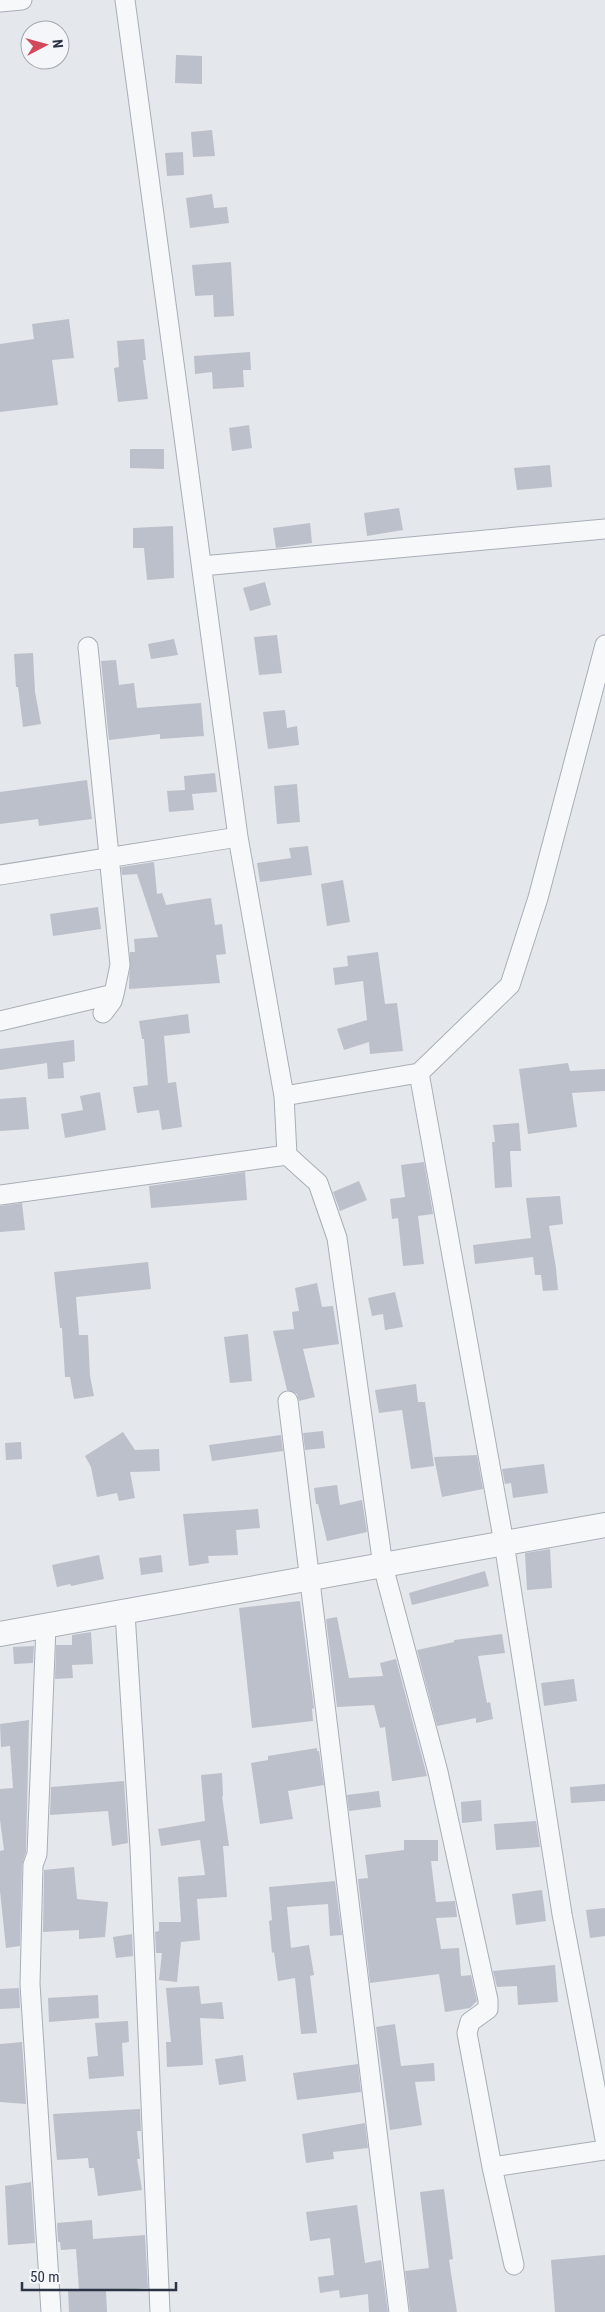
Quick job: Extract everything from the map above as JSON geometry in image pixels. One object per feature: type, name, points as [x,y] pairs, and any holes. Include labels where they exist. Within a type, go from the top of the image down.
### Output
[{"type":"street","points":[[0,2],[22,0]]},
{"type":"street","points":[[125,0],[238,837],[284,1096],[287,1155],[318,1183],[337,1238],[383,1566],[438,1772],[488,2000],[488,2009],[470,2022],[467,2033],[492,2167],[514,2265]]},
{"type":"street","points":[[202,566],[605,529]]},
{"type":"street","points":[[284,1096],[419,1073],[510,985],[538,898],[605,645]]},
{"type":"street","points":[[88,647],[120,965],[112,1001],[102,1013]]},
{"type":"street","points":[[0,875],[238,837]]},
{"type":"street","points":[[0,1021],[114,994]]},
{"type":"street","points":[[419,1073],[504,1543],[562,1914],[605,2139]]},
{"type":"street","points":[[0,1195],[287,1155]]},
{"type":"street","points":[[288,1401],[399,2312]]},
{"type":"street","points":[[0,1634],[605,1525]]},
{"type":"street","points":[[125,1613],[140,1848],[160,2312]]},
{"type":"street","points":[[46,1626],[37,1854],[33,1866],[30,1984],[51,2312]]},
{"type":"street","points":[[492,2167],[605,2150]]},
{"type":"building","points":[[176,55],[202,56],[202,84],[175,83]]},
{"type":"building","points":[[212,130],[215,156],[193,157],[191,132]]},
{"type":"building","points":[[183,152],[184,175],[167,176],[165,153]]},
{"type":"building","points":[[212,194],[214,208],[227,207],[229,223],[190,228],[186,198]]},
{"type":"building","points":[[231,262],[234,316],[214,317],[213,295],[195,296],[192,265]]},
{"type":"building","points":[[69,319],[74,358],[52,360],[58,405],[0,412],[0,344],[34,339],[32,324]]},
{"type":"building","points":[[144,339],[146,360],[143,360],[148,399],[118,402],[114,368],[119,367],[117,341]]},
{"type":"building","points":[[250,352],[251,370],[243,370],[244,387],[213,389],[212,372],[195,374],[194,356]]},
{"type":"building","points":[[249,425],[252,448],[232,451],[229,428]]},
{"type":"building","points":[[130,449],[164,449],[164,469],[130,468]]},
{"type":"building","points":[[550,465],[552,487],[517,490],[514,468]]},
{"type":"building","points":[[399,508],[403,530],[367,536],[364,513]]},
{"type":"building","points":[[310,523],[312,543],[276,548],[273,528]]},
{"type":"building","points":[[173,526],[174,578],[147,580],[144,548],[133,548],[133,528]]},
{"type":"building","points":[[265,582],[271,605],[250,611],[243,588]]},
{"type":"building","points":[[277,635],[282,673],[259,675],[254,637]]},
{"type":"building","points":[[174,639],[178,655],[151,659],[148,644]]},
{"type":"building","points":[[33,653],[35,692],[41,724],[23,727],[18,687],[16,687],[14,654]]},
{"type":"building","points":[[116,660],[119,685],[134,683],[137,708],[201,703],[204,736],[160,739],[160,734],[109,740],[101,661]]},
{"type":"building","points":[[285,710],[287,728],[297,726],[299,745],[268,749],[263,712]]},
{"type":"building","points":[[215,773],[217,792],[192,794],[194,810],[169,812],[167,791],[185,790],[184,776]]},
{"type":"building","points":[[87,780],[92,819],[39,826],[38,819],[0,824],[0,792]]},
{"type":"building","points":[[297,784],[300,822],[277,824],[274,786]]},
{"type":"building","points":[[308,846],[312,875],[260,882],[257,863],[291,858],[289,848]]},
{"type":"building","points":[[154,862],[157,894],[162,893],[166,905],[211,898],[215,925],[222,924],[226,954],[216,955],[220,983],[129,989],[130,952],[135,952],[134,939],[158,937],[137,874],[122,875],[121,867]]},
{"type":"building","points":[[343,880],[350,922],[327,926],[321,884]]},
{"type":"building","points":[[98,907],[101,929],[53,936],[50,914]]},
{"type":"building","points":[[378,952],[385,1004],[397,1003],[403,1051],[370,1054],[369,1042],[344,1050],[337,1029],[367,1020],[363,981],[335,985],[333,968],[348,966],[347,956]]},
{"type":"building","points":[[188,1014],[190,1033],[164,1036],[168,1083],[176,1082],[182,1127],[162,1130],[159,1110],[137,1113],[133,1087],[148,1085],[144,1039],[142,1039],[139,1021]]},
{"type":"building","points":[[74,1040],[75,1061],[63,1063],[64,1078],[48,1079],[47,1063],[0,1070],[0,1049]]},
{"type":"building","points":[[568,1063],[570,1071],[605,1069],[605,1091],[572,1093],[577,1127],[528,1134],[519,1069]]},
{"type":"building","points":[[100,1092],[106,1130],[65,1138],[61,1114],[83,1110],[80,1096]]},
{"type":"building","points":[[26,1097],[29,1129],[0,1131],[0,1099]]},
{"type":"building","points":[[519,1123],[521,1151],[510,1151],[512,1187],[495,1188],[492,1142],[495,1142],[493,1125]]},
{"type":"building","points":[[424,1162],[433,1214],[418,1216],[424,1264],[403,1266],[398,1218],[392,1219],[390,1199],[405,1197],[401,1165]]},
{"type":"building","points":[[245,1172],[247,1200],[151,1208],[149,1186]]},
{"type":"building","points":[[359,1181],[367,1200],[340,1211],[333,1192]]},
{"type":"building","points":[[560,1196],[563,1224],[549,1226],[558,1290],[543,1291],[541,1275],[535,1275],[533,1257],[475,1264],[473,1245],[531,1238],[526,1198]]},
{"type":"building","points":[[22,1203],[25,1230],[0,1232],[0,1206]]},
{"type":"building","points":[[148,1262],[151,1289],[76,1297],[79,1335],[88,1335],[90,1376],[94,1396],[74,1399],[70,1377],[65,1377],[62,1328],[60,1328],[54,1272]]},
{"type":"building","points":[[317,1283],[322,1307],[333,1306],[339,1344],[303,1349],[315,1397],[299,1401],[297,1394],[287,1390],[273,1331],[294,1329],[292,1312],[299,1311],[295,1288]]},
{"type":"building","points":[[395,1292],[403,1327],[385,1330],[383,1314],[372,1316],[368,1298]]},
{"type":"building","points":[[248,1334],[252,1381],[230,1383],[224,1337]]},
{"type":"building","points":[[416,1384],[418,1402],[425,1402],[434,1466],[411,1469],[402,1410],[379,1413],[375,1390]]},
{"type":"building","points":[[323,1431],[325,1448],[305,1450],[303,1433]]},
{"type":"building","points":[[123,1432],[135,1450],[159,1449],[160,1471],[130,1472],[135,1498],[119,1501],[117,1493],[97,1497],[91,1467],[85,1456]]},
{"type":"building","points":[[281,1435],[283,1451],[212,1461],[209,1445]]},
{"type":"building","points":[[21,1442],[22,1459],[6,1460],[5,1443]]},
{"type":"building","points":[[477,1455],[483,1489],[442,1497],[434,1457]]},
{"type":"building","points":[[544,1464],[548,1493],[513,1498],[511,1483],[505,1484],[502,1469]]},
{"type":"building","points":[[337,1485],[340,1505],[362,1500],[367,1532],[327,1541],[318,1504],[316,1504],[314,1488]]},
{"type":"building","points":[[258,1509],[260,1528],[236,1530],[238,1555],[208,1556],[209,1563],[189,1566],[183,1514]]},
{"type":"building","points":[[550,1549],[552,1588],[527,1590],[525,1553]]},
{"type":"building","points":[[99,1555],[104,1579],[57,1587],[52,1565]]},
{"type":"building","points":[[161,1555],[163,1572],[141,1575],[139,1558]]},
{"type":"building","points":[[485,1571],[489,1586],[412,1605],[409,1593]]},
{"type":"building","points":[[300,1601],[314,1708],[312,1709],[313,1721],[252,1728],[239,1608]]},
{"type":"building","points":[[337,1617],[349,1678],[383,1676],[380,1663],[396,1659],[427,1776],[392,1781],[385,1727],[380,1728],[374,1705],[337,1707],[326,1619]]},
{"type":"building","points":[[91,1632],[93,1664],[72,1665],[73,1678],[55,1679],[56,1645],[72,1645],[72,1635]]},
{"type":"building","points":[[502,1634],[505,1653],[478,1656],[487,1703],[490,1702],[493,1719],[476,1723],[476,1718],[437,1726],[417,1650],[454,1642],[454,1640]]},
{"type":"building","points":[[34,1646],[33,1663],[14,1664],[13,1647]]},
{"type":"building","points":[[574,1679],[577,1701],[544,1706],[541,1683]]},
{"type":"building","points":[[29,1720],[26,1852],[22,1865],[20,1946],[6,1948],[0,1891],[0,1851],[4,1850],[0,1820],[0,1789],[13,1788],[10,1746],[1,1747],[0,1724]]},
{"type":"building","points":[[317,1748],[324,1785],[288,1791],[293,1819],[260,1824],[251,1763],[268,1760],[268,1756]]},
{"type":"building","points":[[222,1773],[222,1796],[229,1846],[223,1846],[227,1897],[197,1899],[200,1940],[181,1942],[177,1982],[159,1980],[162,1953],[156,1953],[155,1932],[159,1931],[159,1922],[181,1922],[178,1877],[205,1875],[200,1840],[161,1846],[158,1829],[205,1821],[201,1775]]},
{"type":"building","points":[[124,1781],[128,1843],[112,1846],[108,1811],[50,1815],[51,1787]]},
{"type":"building","points":[[605,1784],[605,1801],[571,1803],[570,1787]]},
{"type":"building","points":[[379,1791],[381,1807],[349,1811],[347,1795]]},
{"type":"building","points":[[481,1800],[482,1821],[462,1823],[461,1802]]},
{"type":"building","points":[[536,1821],[540,1847],[496,1850],[494,1824]]},
{"type":"building","points":[[404,1840],[438,1840],[438,1861],[431,1861],[436,1902],[455,1901],[457,1917],[436,1918],[441,1949],[459,1948],[461,1976],[471,1975],[477,2001],[470,2008],[445,2012],[439,1974],[370,1983],[358,1879],[368,1878],[365,1855],[404,1850]]},
{"type":"building","points":[[74,1867],[77,1899],[108,1902],[105,1937],[79,1939],[79,1930],[43,1932],[44,1870]]},
{"type":"building","points":[[335,1881],[342,1935],[330,1936],[328,1904],[287,1907],[291,1948],[309,1945],[314,1975],[310,1976],[317,2033],[301,2034],[295,1978],[278,1981],[274,1952],[272,1953],[269,1921],[272,1920],[269,1887]]},
{"type":"building","points":[[542,1890],[546,1921],[516,1925],[512,1894]]},
{"type":"building","points":[[605,1908],[605,1936],[590,1938],[586,1910]]},
{"type":"building","points":[[132,1934],[133,1956],[116,1958],[113,1937]]},
{"type":"building","points":[[555,1965],[558,2002],[518,2005],[517,1986],[497,1987],[493,1971]]},
{"type":"building","points":[[199,1986],[201,2004],[222,2002],[224,2019],[200,2018],[203,2065],[167,2067],[166,2042],[171,2042],[166,1988]]},
{"type":"building","points":[[19,1988],[20,2008],[0,2009],[0,1989]]},
{"type":"building","points":[[98,1995],[99,2018],[49,2022],[48,1998]]},
{"type":"building","points":[[128,2021],[129,2042],[122,2043],[124,2076],[89,2079],[87,2057],[98,2056],[95,2023]]},
{"type":"building","points":[[395,2024],[401,2066],[434,2063],[435,2081],[415,2082],[422,2125],[390,2130],[376,2027]]},
{"type":"building","points":[[22,2042],[26,2104],[0,2102],[0,2044]]},
{"type":"building","points":[[243,2055],[246,2081],[219,2085],[215,2059]]},
{"type":"building","points":[[358,2064],[361,2092],[297,2100],[293,2073]]},
{"type":"building","points":[[140,2109],[141,2131],[137,2131],[140,2159],[137,2159],[142,2190],[98,2196],[94,2168],[89,2168],[88,2158],[57,2160],[53,2114]]},
{"type":"building","points":[[365,2123],[368,2148],[333,2152],[334,2159],[306,2163],[302,2134]]},
{"type":"building","points":[[31,2182],[35,2243],[8,2245],[5,2186]]},
{"type":"building","points":[[444,2189],[453,2259],[449,2260],[457,2312],[410,2312],[405,2271],[429,2268],[420,2192]]},
{"type":"building","points":[[357,2205],[365,2263],[381,2260],[388,2312],[369,2312],[368,2294],[340,2298],[339,2290],[320,2293],[318,2277],[334,2275],[330,2238],[310,2241],[306,2212]]},
{"type":"building","points":[[92,2220],[93,2239],[145,2235],[148,2288],[106,2291],[107,2312],[69,2312],[68,2290],[79,2290],[76,2249],[61,2250],[60,2242],[58,2242],[57,2223]]},
{"type":"building","points":[[605,2255],[605,2312],[555,2312],[551,2260]]}]
